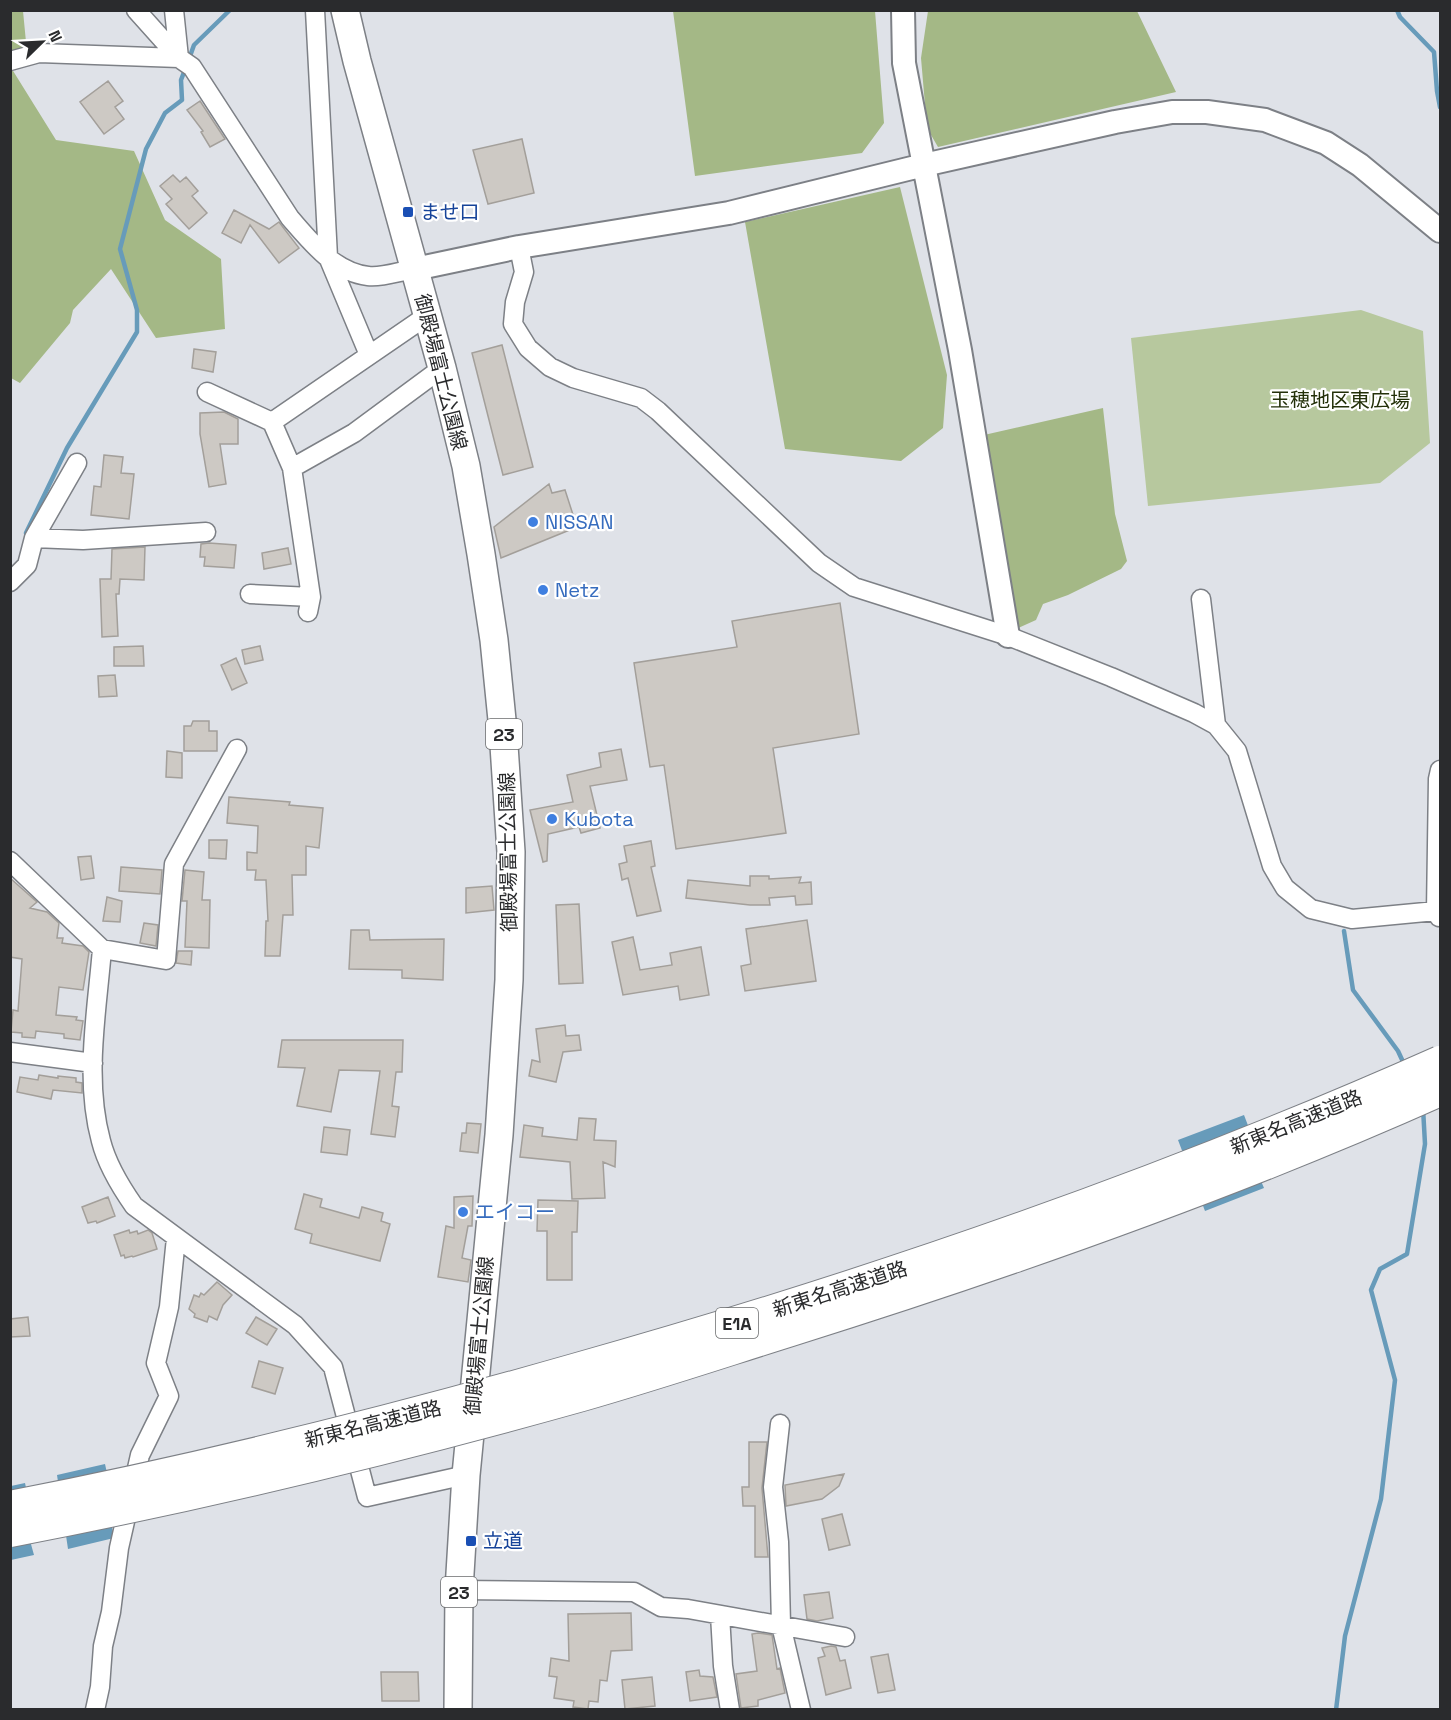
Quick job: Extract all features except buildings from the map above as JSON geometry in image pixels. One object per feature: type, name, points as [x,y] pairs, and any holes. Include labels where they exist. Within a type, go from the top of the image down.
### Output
[{"type":"highway","name":"新東名高速道路","points":[[10,1507],[271,1450],[416,1415],[708,1332],[995,1237],[1161,1176],[1357,1099],[1440,1062]]},
{"type":"highway","name":"新東名高速道路","points":[[10,1531],[276,1475],[421,1439],[618,1384],[862,1308],[1026,1252],[1210,1184],[1372,1120],[1440,1090]]},
{"type":"main road","name":"御殿場富士公園線","points":[[345,10],[357,61],[428,315],[466,466],[491,618],[503,729],[511,852],[509,980],[500,1111],[466,1475],[459,1590],[458,1710]]},
{"type":"street","points":[[136,10],[179,58],[192,67],[290,218],[309,240],[344,270],[370,277],[519,247],[729,213],[924,165],[1114,122],[1173,112],[1207,112],[1265,120],[1326,143],[1360,165],[1440,231]]},
{"type":"street","points":[[174,10],[179,58]]},
{"type":"street","points":[[315,10],[328,257],[369,355]]},
{"type":"street","points":[[903,10],[904,63],[960,350],[1008,636]]},
{"type":"street","points":[[10,61],[39,53],[179,58]]},
{"type":"street","points":[[519,247],[524,272],[515,302],[513,324],[528,348],[550,367],[573,378],[641,398],[658,411],[819,563],[854,586],[1008,636],[1111,677],[1216,725],[1237,751],[1272,866],[1285,888],[1311,909],[1352,919],[1439,913],[1438,779],[1440,770]]},
{"type":"street","points":[[272,422],[428,315]]},
{"type":"street","points":[[292,468],[354,433],[442,368]]},
{"type":"street","points":[[207,392],[272,422],[292,468],[310,604],[250,594]]},
{"type":"street","points":[[10,582],[27,565],[34,538],[77,462]]},
{"type":"street","points":[[34,538],[83,540],[206,532]]},
{"type":"street","points":[[1201,599],[1216,725]]},
{"type":"street","points":[[10,861],[102,949],[166,960],[174,864],[237,749]]},
{"type":"street","points":[[102,949],[93,1064],[94,1107],[101,1142],[117,1181],[134,1206],[296,1325],[333,1367],[367,1497],[466,1475]]},
{"type":"street","points":[[10,1052],[93,1064]]},
{"type":"street","points":[[95,1710],[119,1548],[140,1455],[170,1396],[156,1363],[169,1307],[176,1238]]},
{"type":"street","points":[[780,1424],[773,1487],[778,1542],[781,1625],[801,1710]]},
{"type":"street","points":[[459,1590],[559,1589],[634,1592],[661,1607],[844,1637]]},
{"type":"street","points":[[720,1615],[723,1666],[730,1710]]},
{"type":"green space","points":[[11,11],[23,11],[26,42],[11,64]]},
{"type":"green space","points":[[673,11],[875,11],[884,123],[862,153],[695,176]]},
{"type":"green space","points":[[928,11],[1137,11],[1176,92],[938,147],[927,128],[921,58]]},
{"type":"green space","points":[[10,66],[56,140],[134,151],[165,220],[221,259],[225,329],[156,338],[111,269],[73,310],[70,323],[20,383],[11,378]]},
{"type":"green space","points":[[900,187],[947,375],[943,428],[901,461],[785,449],[745,222]]},
{"type":"green space","name":"玉穂地区東広場","points":[[1361,310],[1423,331],[1430,443],[1380,483],[1148,506],[1131,338]]},
{"type":"green space","points":[[1103,408],[1115,514],[1127,561],[1121,569],[1068,595],[1043,604],[1036,620],[1016,629],[984,435]]},
{"type":"water","points":[[1244,1115],[1265,1170],[1258,1174],[1264,1188],[1205,1211],[1178,1140]]},
{"type":"water","points":[[105,1464],[117,1519],[111,1522],[114,1538],[68,1549],[57,1475]]},
{"type":"water","points":[[25,1483],[36,1534],[29,1537],[34,1555],[11,1560],[11,1486]]},
{"type":"waterway","points":[[189,59],[194,45],[230,10]]},
{"type":"waterway","points":[[1397,10],[1400,17],[1434,52],[1440,107]]},
{"type":"waterway","points":[[27,538],[26,533],[67,448],[137,332],[137,310],[120,249],[146,149],[165,113],[182,100],[181,80],[186,67]]},
{"type":"waterway","points":[[1344,931],[1353,990],[1398,1051],[1404,1064]]},
{"type":"waterway","points":[[1336,1710],[1345,1636],[1381,1499],[1395,1380],[1371,1290],[1380,1269],[1407,1254],[1425,1144],[1423,1108]]},
{"type":"place","name":"ませ口","points":[[408,212]]},
{"type":"place","name":"NISSAN","points":[[533,522]]},
{"type":"place","name":"Netz","points":[[543,590]]},
{"type":"place","name":"Kubota","points":[[552,819]]},
{"type":"place","name":"エイコー","points":[[463,1212]]},
{"type":"place","name":"立道","points":[[471,1541]]}]
